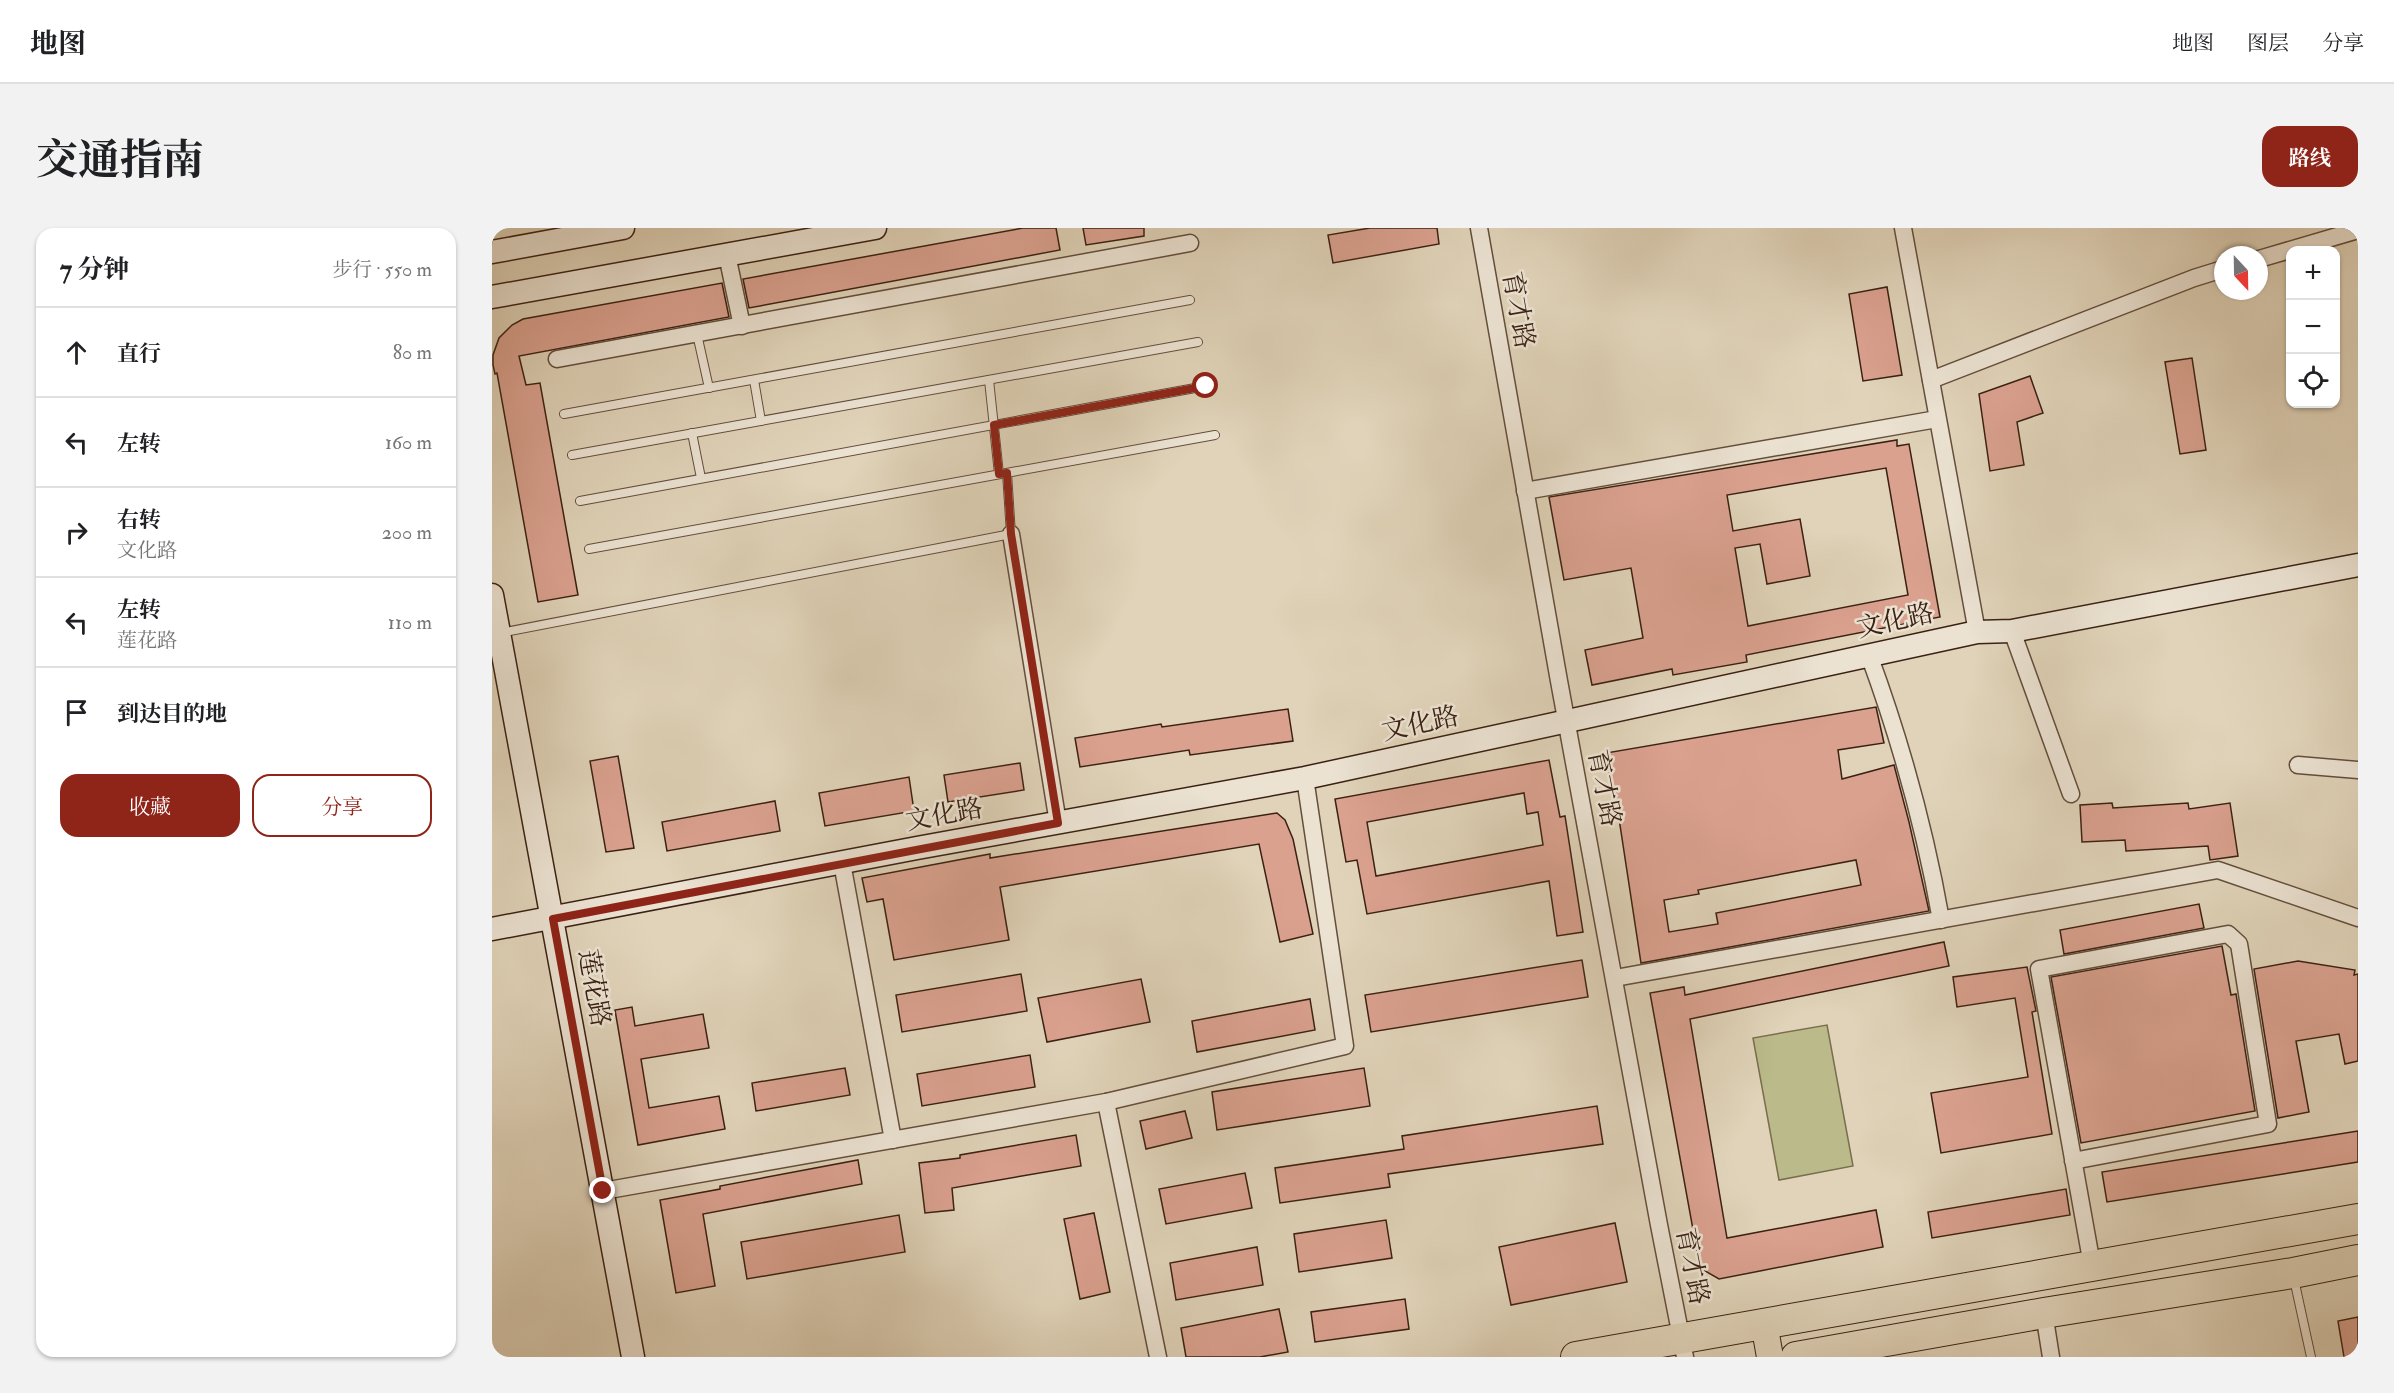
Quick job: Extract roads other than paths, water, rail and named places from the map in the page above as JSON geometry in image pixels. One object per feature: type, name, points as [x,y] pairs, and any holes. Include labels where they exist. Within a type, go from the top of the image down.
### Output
[{"type":"highway","points":[[1576,1357],[1683,1347],[1764,1323],[2358,1219]]},
{"type":"highway","points":[[1796,1357],[2358,1260]]},
{"type":"main road","points":[[1764,1323],[1770,1357]]},
{"type":"street","points":[[492,252],[623,228]]},
{"type":"street","points":[[492,297],[875,228]]},
{"type":"street","name":"育才路","points":[[1479,228],[1683,1347]]},
{"type":"street","points":[[1903,228],[1977,632]]},
{"type":"street","points":[[2268,256],[2347,231]]},
{"type":"street","points":[[557,359],[1190,243]]},
{"type":"street","points":[[727,255],[742,326]]},
{"type":"street","points":[[1931,381],[2214,272]]},
{"type":"street","points":[[1526,491],[1937,419]]},
{"type":"street","points":[[1011,534],[1058,823]]},
{"type":"street","name":"文化路","points":[[492,929],[1305,778],[1977,632],[2012,631],[2358,565]]},
{"type":"street","name":"莲花路","points":[[492,595],[633,1357]]},
{"type":"street","points":[[2012,631],[2072,794]]},
{"type":"street","points":[[1869,655],[1906,762],[1925,838],[1941,920]]},
{"type":"street","points":[[2298,765],[2358,770]]},
{"type":"street","points":[[603,1191],[1106,1102],[1345,1046],[1305,778]]},
{"type":"street","points":[[842,863],[893,1140]]},
{"type":"street","points":[[1615,978],[2218,870],[2358,918]]},
{"type":"street","points":[[2073,1161],[2268,1124],[2239,944],[2228,934],[2039,969],[2073,1161],[2092,1265]]},
{"type":"street","points":[[1106,1102],[1158,1357]]},
{"type":"street","points":[[2044,1313],[2051,1357]]},
{"type":"lane","points":[[564,414],[1190,300]]},
{"type":"lane","points":[[697,334],[709,388]]},
{"type":"lane","points":[[572,456],[1198,342]]},
{"type":"lane","points":[[754,380],[761,421]]},
{"type":"lane","points":[[500,633],[1011,534],[988,380]]},
{"type":"lane","points":[[580,501],[1206,386]]},
{"type":"lane","points":[[692,434],[701,478]]},
{"type":"lane","points":[[589,549],[1215,435]]},
{"type":"lane","points":[[2293,1273],[2311,1357]]}]
